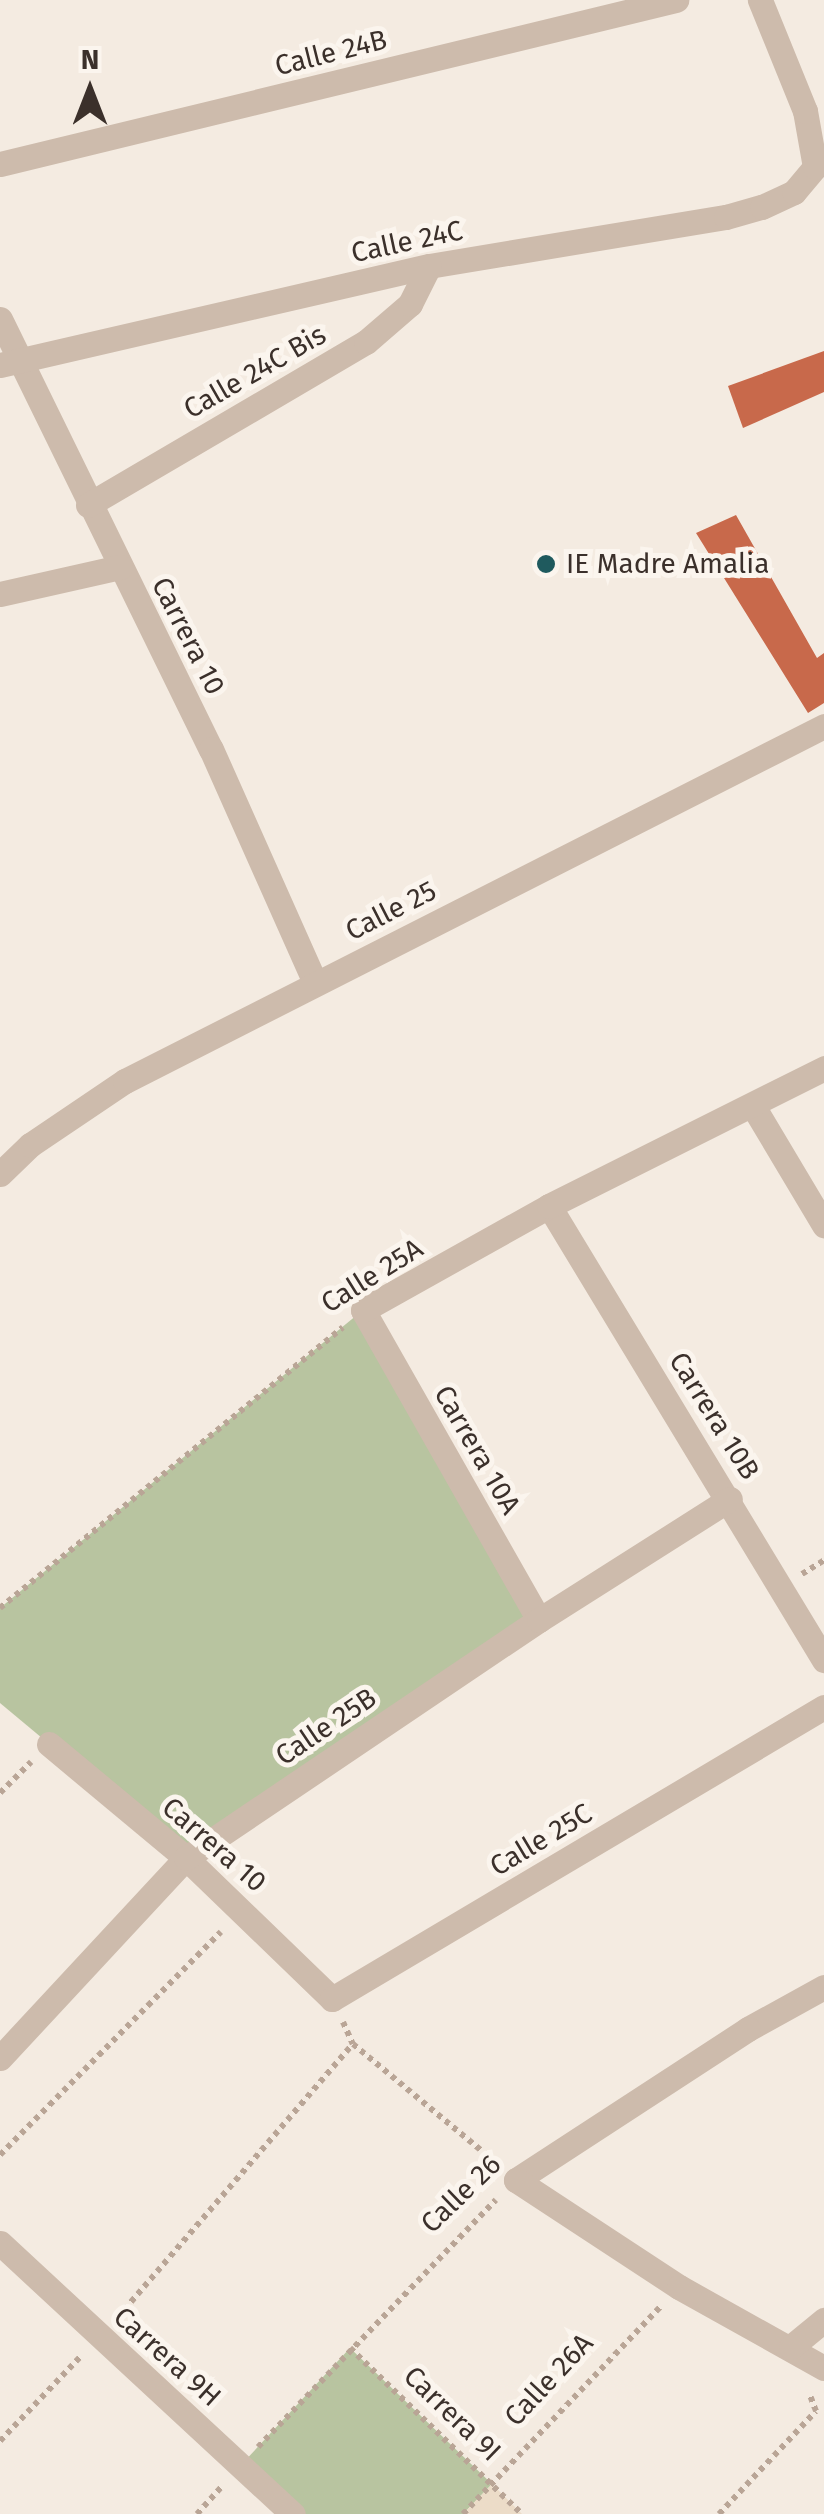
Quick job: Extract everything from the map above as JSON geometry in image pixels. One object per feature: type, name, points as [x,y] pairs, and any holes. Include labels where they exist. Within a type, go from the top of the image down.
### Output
[{"type":"street","name":"Calle 24B","points":[[0,164],[676,0]]},
{"type":"street","points":[[760,0],[815,107]]},
{"type":"street","name":"Calle 24C","points":[[9,363],[429,266],[726,217],[794,192],[815,167],[815,107]]},
{"type":"street","name":"Calle 24C Bis","points":[[88,504],[366,342],[410,304],[429,266]]},
{"type":"street","name":"Carrera 10","points":[[0,319],[9,363],[88,504],[211,749],[315,983]]},
{"type":"street","points":[[0,594],[120,566]]},
{"type":"street","name":"Calle 25","points":[[0,1174],[30,1145],[125,1081],[824,726]]},
{"type":"street","name":"Calle 25A","points":[[363,1310],[550,1206],[824,1068]]},
{"type":"street","points":[[753,1106],[824,1224]]},
{"type":"street","name":"Carrera 10B","points":[[550,1206],[824,1660]]},
{"type":"street","name":"Carrera 10A","points":[[363,1310],[539,1620]]},
{"type":"street","name":"Calle 25B","points":[[0,2058],[186,1858],[539,1620],[730,1500]]},
{"type":"street","name":"Calle 25C","points":[[332,1998],[824,1707]]},
{"type":"street","name":"Carrera 10","points":[[50,1744],[186,1858],[332,1998]]},
{"type":"street","name":"Calle 26","points":[[516,2180],[748,2029],[824,1987]]},
{"type":"street","points":[[516,2180],[679,2287],[824,2368]]},
{"type":"street","name":"Carrera 9H","points":[[0,2243],[293,2514]]},
{"type":"street","points":[[791,2347],[824,2320]]},
{"type":"path","name":"Calle 25A","points":[[0,1608],[363,1310]]},
{"type":"path","points":[[0,1793],[50,1744]]},
{"type":"path","points":[[0,2155],[244,1911]]},
{"type":"path","points":[[332,1998],[353,2044],[516,2180]]},
{"type":"path","points":[[0,2441],[100,2337],[353,2044]]},
{"type":"path","name":"Calle 26","points":[[197,2514],[350,2348],[516,2180]]},
{"type":"path","name":"Calle 26A","points":[[463,2514],[679,2287]]},
{"type":"path","points":[[791,2347],[816,2411],[824,2418]]},
{"type":"path","name":"Carrera 9I","points":[[350,2348],[522,2514]]},
{"type":"path","points":[[720,2514],[816,2411]]},
{"type":"green space","points":[[363,1310],[539,1620],[186,1858],[0,1703],[0,1608]]},
{"type":"green space","points":[[350,2348],[492,2484],[463,2514],[293,2514],[242,2464]]},
{"type":"shaded area","points":[[492,2484],[522,2514],[463,2514]]},
{"type":"building","points":[[824,351],[824,392],[743,428],[728,386]]},
{"type":"building","points":[[736,515],[817,658],[824,653],[824,703],[808,713],[696,533]]},
{"type":"place","name":"IE Madre Amalia","points":[[546,564]]}]
